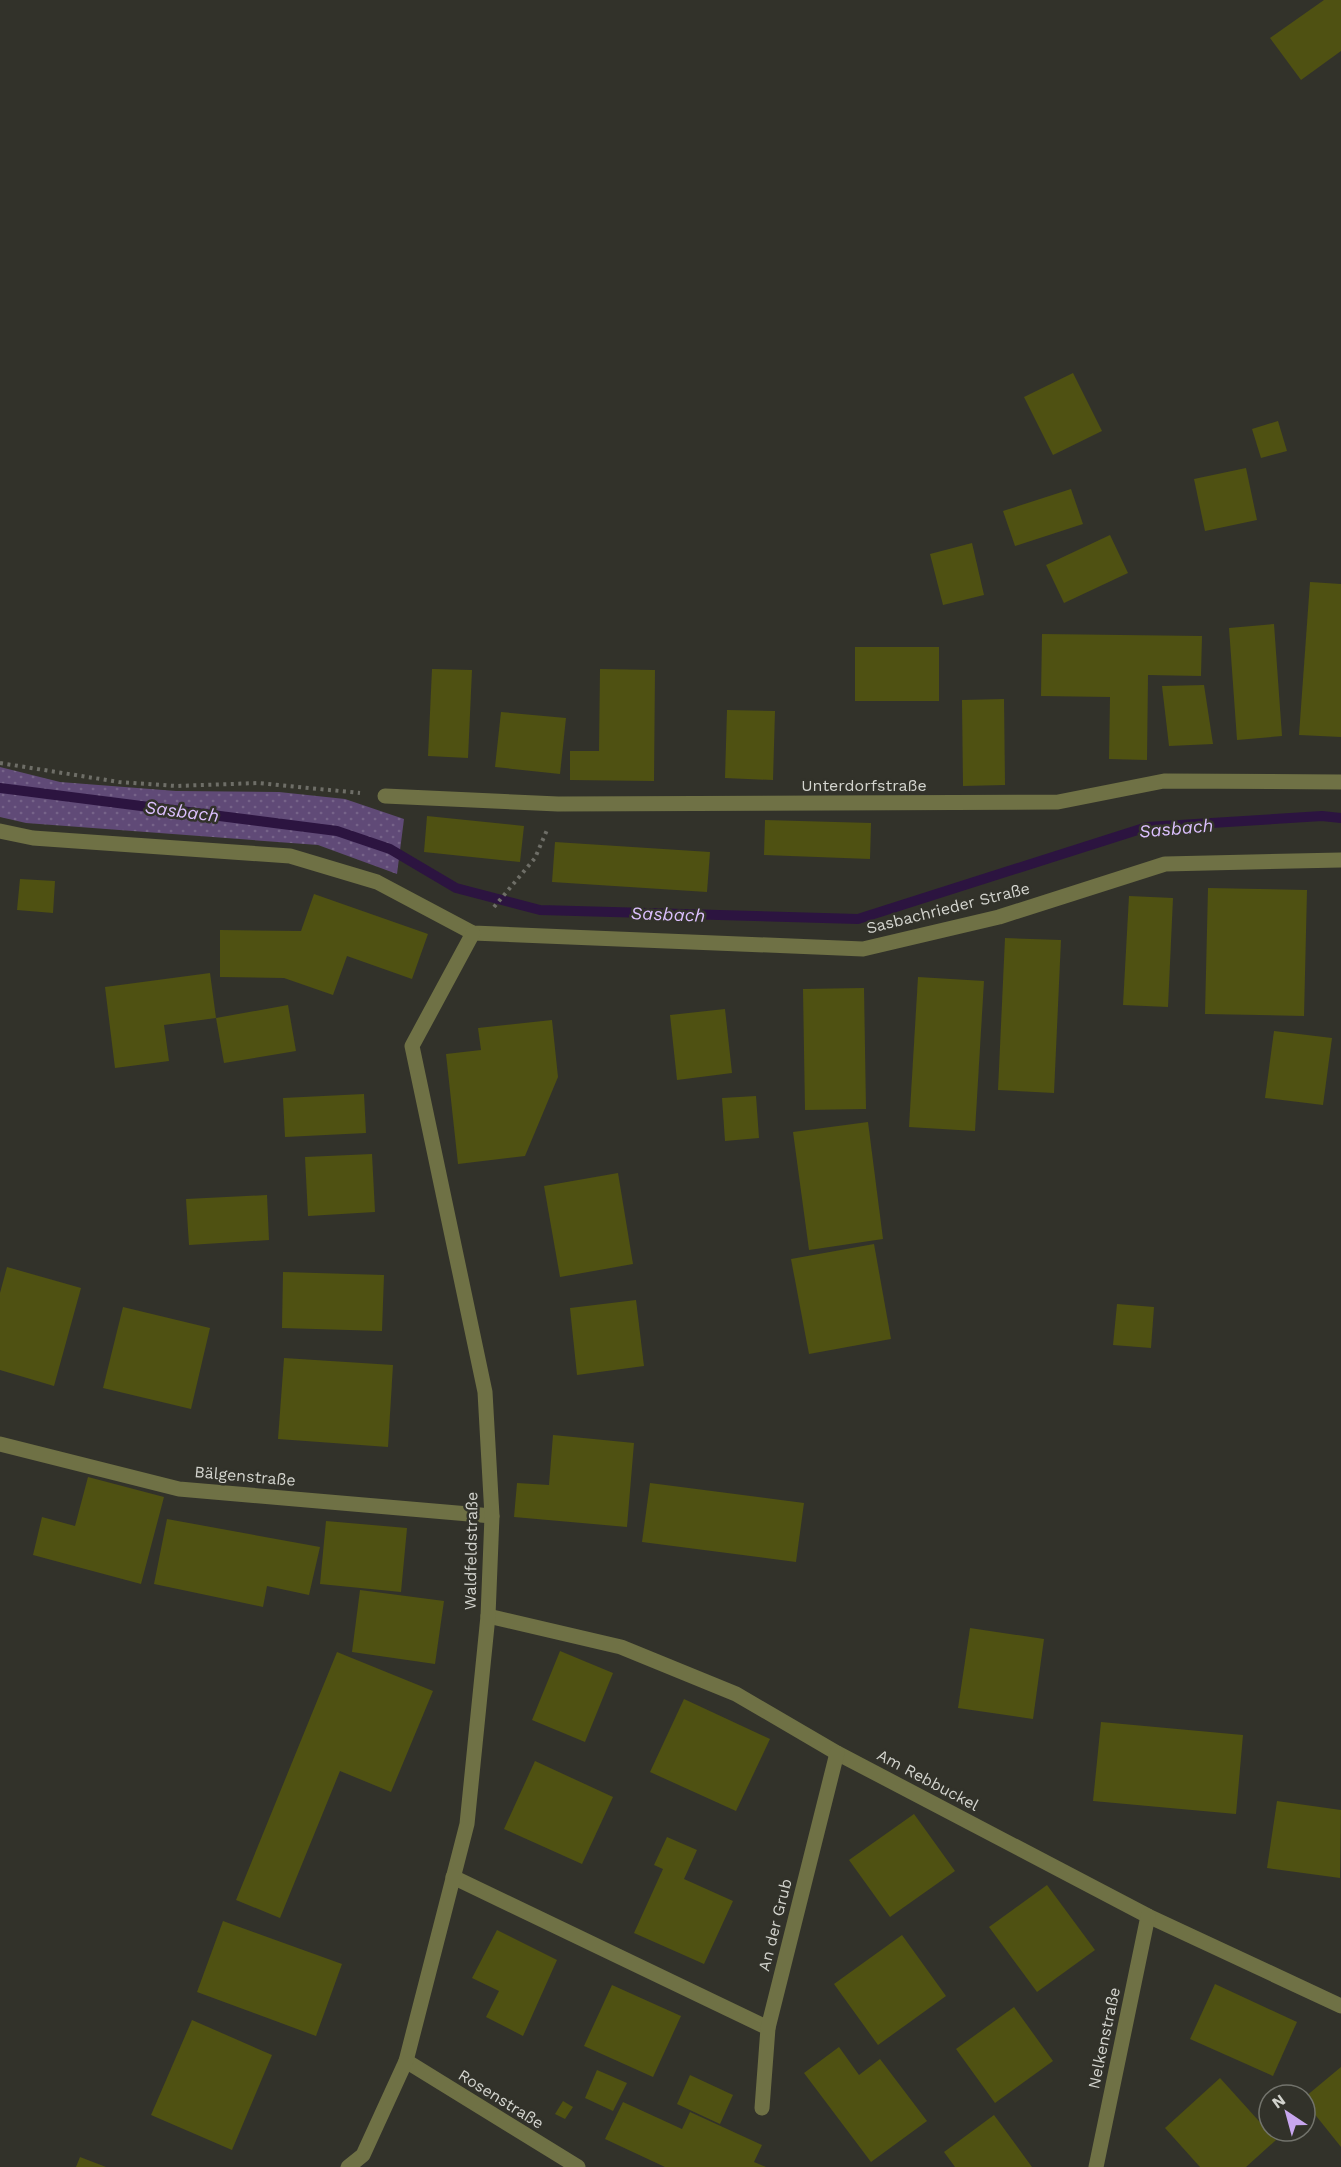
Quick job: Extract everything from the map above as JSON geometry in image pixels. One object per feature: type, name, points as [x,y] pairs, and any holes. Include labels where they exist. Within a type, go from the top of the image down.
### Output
[{"type":"street","name":"Unterdorfstraße","points":[[385,796],[558,804],[1058,802],[1164,781],[1341,782]]},
{"type":"street","name":"Sasbachrieder Straße","points":[[0,831],[33,838],[290,856],[377,882],[473,933],[862,949],[999,917],[1165,864],[1341,860]]},
{"type":"street","name":"Waldfeldstraße","points":[[348,2167],[365,2161],[406,2061],[467,1824],[488,1616],[492,1516],[485,1392],[412,1046],[473,933]]},
{"type":"street","name":"Bälgenstraße","points":[[0,1444],[178,1489],[492,1516]]},
{"type":"street","name":"Am Rebbuckel","points":[[488,1616],[621,1647],[736,1694],[837,1753],[1148,1916],[1341,2006]]},
{"type":"street","name":"An der Grub","points":[[762,2108],[768,2028],[837,1753]]},
{"type":"street","points":[[453,1877],[768,2028]]},
{"type":"street","name":"Nelkenstraße","points":[[1096,2167],[1148,1916]]},
{"type":"street","name":"Rosenstraße","points":[[406,2061],[578,2167]]},
{"type":"path","points":[[0,763],[119,782],[176,786],[258,783],[385,796]]},
{"type":"path","points":[[490,912],[535,858]]},
{"type":"shaded area","points":[[0,767],[60,782],[176,791],[279,792],[345,799],[404,819],[397,874],[318,845],[26,823],[0,817]]},
{"type":"building","points":[[1324,0],[1341,0],[1341,51],[1301,80],[1270,38]]},
{"type":"building","points":[[1073,373],[1102,431],[1053,455],[1024,397]]},
{"type":"building","points":[[1278,421],[1287,451],[1261,458],[1252,429]]},
{"type":"building","points":[[1246,468],[1257,520],[1205,531],[1194,479]]},
{"type":"building","points":[[1071,489],[1083,524],[1015,546],[1003,511]]},
{"type":"building","points":[[1110,535],[1128,573],[1064,603],[1046,565]]},
{"type":"building","points":[[972,543],[984,595],[943,605],[930,554]]},
{"type":"building","points":[[1310,582],[1341,584],[1341,737],[1299,735]]},
{"type":"building","points":[[1274,624],[1282,736],[1237,740],[1229,628]]},
{"type":"building","points":[[1042,634],[1202,636],[1201,676],[1148,675],[1147,760],[1109,759],[1110,697],[1041,696]]},
{"type":"building","points":[[855,647],[939,647],[939,701],[855,701]]},
{"type":"building","points":[[432,669],[472,670],[468,758],[428,756]]},
{"type":"building","points":[[600,669],[655,670],[654,781],[570,780],[570,751],[599,751]]},
{"type":"building","points":[[1204,685],[1213,744],[1169,746],[1162,686]]},
{"type":"building","points":[[1004,699],[1005,785],[963,786],[962,700]]},
{"type":"building","points":[[727,710],[775,711],[773,780],[725,778]]},
{"type":"building","points":[[501,712],[566,718],[560,774],[495,767]]},
{"type":"building","points":[[427,816],[524,826],[520,862],[424,852]]},
{"type":"building","points":[[765,820],[871,823],[870,859],[764,855]]},
{"type":"building","points":[[555,842],[710,852],[707,892],[552,882]]},
{"type":"building","points":[[20,879],[55,881],[53,913],[17,910]]},
{"type":"building","points":[[1208,888],[1307,890],[1304,1016],[1205,1014]]},
{"type":"building","points":[[314,894],[428,934],[412,979],[347,956],[333,995],[284,978],[220,977],[220,930],[301,931]]},
{"type":"building","points":[[1129,896],[1173,898],[1168,1007],[1123,1005]]},
{"type":"building","points":[[1005,938],[1061,940],[1054,1093],[998,1090]]},
{"type":"building","points":[[210,973],[216,1018],[164,1025],[169,1061],[115,1068],[105,987]]},
{"type":"building","points":[[918,977],[984,981],[975,1131],[909,1127]]},
{"type":"building","points":[[864,988],[866,1109],[805,1110],[803,989]]},
{"type":"building","points":[[288,1005],[296,1051],[224,1063],[216,1018]]},
{"type":"building","points":[[725,1009],[732,1073],[677,1080],[670,1015]]},
{"type":"building","points":[[552,1020],[558,1077],[525,1156],[458,1164],[446,1054],[481,1050],[478,1028]]},
{"type":"building","points":[[1274,1031],[1332,1038],[1323,1105],[1265,1098]]},
{"type":"building","points":[[364,1094],[366,1133],[285,1137],[283,1098]]},
{"type":"building","points":[[756,1096],[759,1138],[725,1141],[722,1098]]},
{"type":"building","points":[[868,1122],[883,1239],[809,1250],[793,1132]]},
{"type":"building","points":[[372,1154],[375,1212],[308,1216],[305,1157]]},
{"type":"building","points":[[618,1173],[633,1264],[560,1277],[544,1186]]},
{"type":"building","points":[[267,1195],[269,1240],[189,1245],[186,1199]]},
{"type":"building","points":[[874,1244],[891,1339],[809,1354],[791,1259]]},
{"type":"building","points":[[7,1267],[81,1288],[54,1386],[0,1370],[0,1293]]},
{"type":"building","points":[[283,1272],[384,1275],[382,1331],[282,1328]]},
{"type":"building","points":[[636,1300],[644,1366],[577,1375],[570,1308]]},
{"type":"building","points":[[1117,1304],[1154,1307],[1151,1348],[1113,1345]]},
{"type":"building","points":[[123,1307],[210,1328],[191,1409],[103,1388]]},
{"type":"building","points":[[284,1358],[393,1365],[388,1447],[278,1439]]},
{"type":"building","points":[[553,1435],[634,1443],[627,1527],[514,1517],[517,1483],[549,1485]]},
{"type":"building","points":[[88,1477],[164,1497],[141,1584],[33,1555],[42,1517],[75,1526]]},
{"type":"building","points":[[650,1483],[804,1503],[796,1562],[642,1542]]},
{"type":"building","points":[[167,1519],[320,1547],[309,1595],[267,1586],[263,1607],[154,1584]]},
{"type":"building","points":[[326,1521],[407,1528],[401,1592],[320,1584]]},
{"type":"building","points":[[360,1590],[444,1601],[435,1664],[352,1652]]},
{"type":"building","points":[[970,1628],[1044,1639],[1033,1719],[958,1708]]},
{"type":"building","points":[[560,1651],[613,1673],[585,1742],[532,1720]]},
{"type":"building","points":[[337,1652],[433,1691],[391,1792],[340,1771],[280,1918],[236,1900]]},
{"type":"building","points":[[684,1699],[770,1739],[736,1811],[650,1772]]},
{"type":"building","points":[[1101,1722],[1243,1735],[1236,1814],[1093,1801]]},
{"type":"building","points":[[535,1761],[613,1797],[582,1864],[504,1829]]},
{"type":"building","points":[[1277,1801],[1341,1810],[1340,1878],[1267,1868]]},
{"type":"building","points":[[914,1814],[955,1871],[890,1917],[849,1860]]},
{"type":"building","points":[[667,1837],[697,1850],[684,1879],[733,1901],[704,1964],[634,1933],[663,1869],[654,1865]]},
{"type":"building","points":[[1047,1885],[1095,1950],[1037,1992],[989,1927]]},
{"type":"building","points":[[223,1921],[342,1964],[316,2036],[197,1992]]},
{"type":"building","points":[[497,1930],[557,1960],[523,2036],[486,2017],[499,1991],[472,1978]]},
{"type":"building","points":[[902,1935],[946,1996],[878,2045],[834,1984]]},
{"type":"building","points":[[1215,1984],[1297,2022],[1273,2076],[1190,2039]]},
{"type":"building","points":[[612,1985],[681,2016],[653,2077],[584,2046]]},
{"type":"building","points":[[1014,2007],[1053,2061],[995,2103],[956,2049]]},
{"type":"building","points":[[192,2020],[272,2055],[232,2150],[151,2115]]},
{"type":"building","points":[[839,2047],[859,2075],[880,2059],[927,2121],[871,2162],[804,2073]]},
{"type":"building","points":[[1341,2067],[1341,2147],[1317,2117],[1317,2087]]},
{"type":"building","points":[[597,2070],[627,2083],[613,2111],[585,2098]]},
{"type":"building","points":[[690,2075],[733,2095],[720,2124],[677,2104]]},
{"type":"building","points":[[1220,2078],[1257,2119],[1257,2143],[1273,2143],[1246,2167],[1200,2167],[1165,2128]]},
{"type":"building","points":[[563,2101],[573,2107],[565,2119],[555,2114]]},
{"type":"building","points":[[623,2102],[682,2129],[690,2112],[762,2145],[754,2162],[766,2167],[665,2167],[605,2139]]},
{"type":"building","points":[[994,2115],[1032,2167],[955,2167],[944,2152]]},
{"type":"building","points":[[80,2157],[106,2167],[76,2167]]},
{"type":"waterway","name":"Sasbach","points":[[0,788],[337,831],[390,849],[456,888],[540,910],[858,919],[1147,827],[1322,816],[1341,818]]}]
